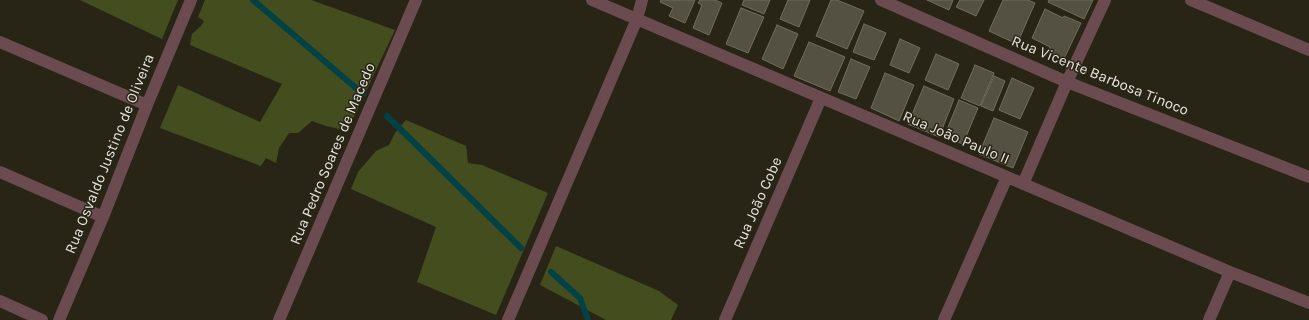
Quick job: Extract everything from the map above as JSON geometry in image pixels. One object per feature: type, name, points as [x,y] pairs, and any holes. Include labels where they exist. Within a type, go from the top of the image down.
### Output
[{"type":"street","name":"Rua Osvaldo Justino de Oliveira","points":[[58,320],[103,217],[147,105],[191,0]]},
{"type":"street","name":"Rua Pedro Soares de Macedo","points":[[279,320],[416,0]]},
{"type":"street","name":"Rua João Paulo II","points":[[592,0],[1230,272],[1309,303]]},
{"type":"street","points":[[508,320],[637,19],[642,0]]},
{"type":"street","name":"Rua Vicente Barbosa Tinoco","points":[[881,0],[1067,82],[1309,177]]},
{"type":"street","points":[[1023,184],[1067,82],[1105,0]]},
{"type":"street","points":[[1191,0],[1309,50]]},
{"type":"street","points":[[0,42],[147,105]]},
{"type":"street","name":"Rua João Cobe","points":[[725,320],[821,98]]},
{"type":"street","points":[[0,172],[103,217]]},
{"type":"street","points":[[944,320],[1007,177]]},
{"type":"street","points":[[1209,320],[1230,272]]},
{"type":"street","points":[[0,301],[42,320]]},
{"type":"green space","points":[[80,0],[178,0],[162,39]]},
{"type":"green space","points":[[205,0],[311,0],[395,30],[347,131],[312,121],[298,133],[289,133],[279,148],[276,163],[266,158],[261,166],[160,128],[178,85],[260,122],[282,84],[190,45],[192,34],[204,21],[198,17]]},
{"type":"green space","points":[[406,120],[466,146],[468,163],[482,165],[548,193],[496,315],[417,282],[436,227],[351,189],[358,172],[376,151],[389,145],[395,133]]},
{"type":"green space","points":[[556,246],[659,291],[678,305],[671,320],[606,320],[540,285]]},
{"type":"building","points":[[661,0],[695,0],[685,23],[669,16],[673,8],[660,2]]},
{"type":"building","points":[[700,0],[715,0],[722,3],[709,35],[693,28],[702,5],[698,3]]},
{"type":"building","points":[[744,0],[770,0],[764,14],[742,5]]},
{"type":"building","points":[[788,0],[810,0],[799,27],[780,19]]},
{"type":"building","points":[[831,0],[837,0],[864,11],[847,49],[816,36]]},
{"type":"building","points":[[927,0],[953,0],[949,10]]},
{"type":"building","points":[[960,0],[984,0],[976,16],[956,7]]},
{"type":"building","points":[[1003,0],[1028,0],[1035,3],[1017,44],[989,31]]},
{"type":"building","points":[[1049,0],[1093,0],[1084,19],[1048,2]]},
{"type":"building","points":[[741,8],[764,17],[748,53],[726,44]]},
{"type":"building","points":[[1045,9],[1063,18],[1064,16],[1081,23],[1064,59],[1048,52],[1050,47],[1032,38]]},
{"type":"building","points":[[864,24],[886,33],[874,60],[853,52]]},
{"type":"building","points":[[777,25],[798,34],[783,69],[762,59]]},
{"type":"building","points":[[900,39],[920,48],[909,73],[890,65]]},
{"type":"building","points":[[809,42],[845,57],[830,91],[794,76]]},
{"type":"building","points":[[936,54],[959,64],[948,90],[925,80]]},
{"type":"building","points":[[851,59],[870,67],[856,99],[838,92]]},
{"type":"building","points":[[975,65],[994,73],[980,106],[961,98]]},
{"type":"building","points":[[885,73],[914,85],[899,121],[871,108]]},
{"type":"building","points":[[994,76],[1005,81],[993,111],[981,106]]},
{"type":"building","points":[[1012,78],[1034,88],[1020,119],[999,110]]},
{"type":"building","points":[[924,86],[954,99],[939,137],[908,124]]},
{"type":"building","points":[[959,100],[978,108],[963,144],[944,137]]},
{"type":"building","points":[[994,118],[1028,132],[1013,168],[979,154]]},
{"type":"waterway","points":[[253,0],[363,94]]},
{"type":"waterway","points":[[387,116],[521,248]]},
{"type":"waterway","points":[[551,272],[580,298],[588,320]]}]
